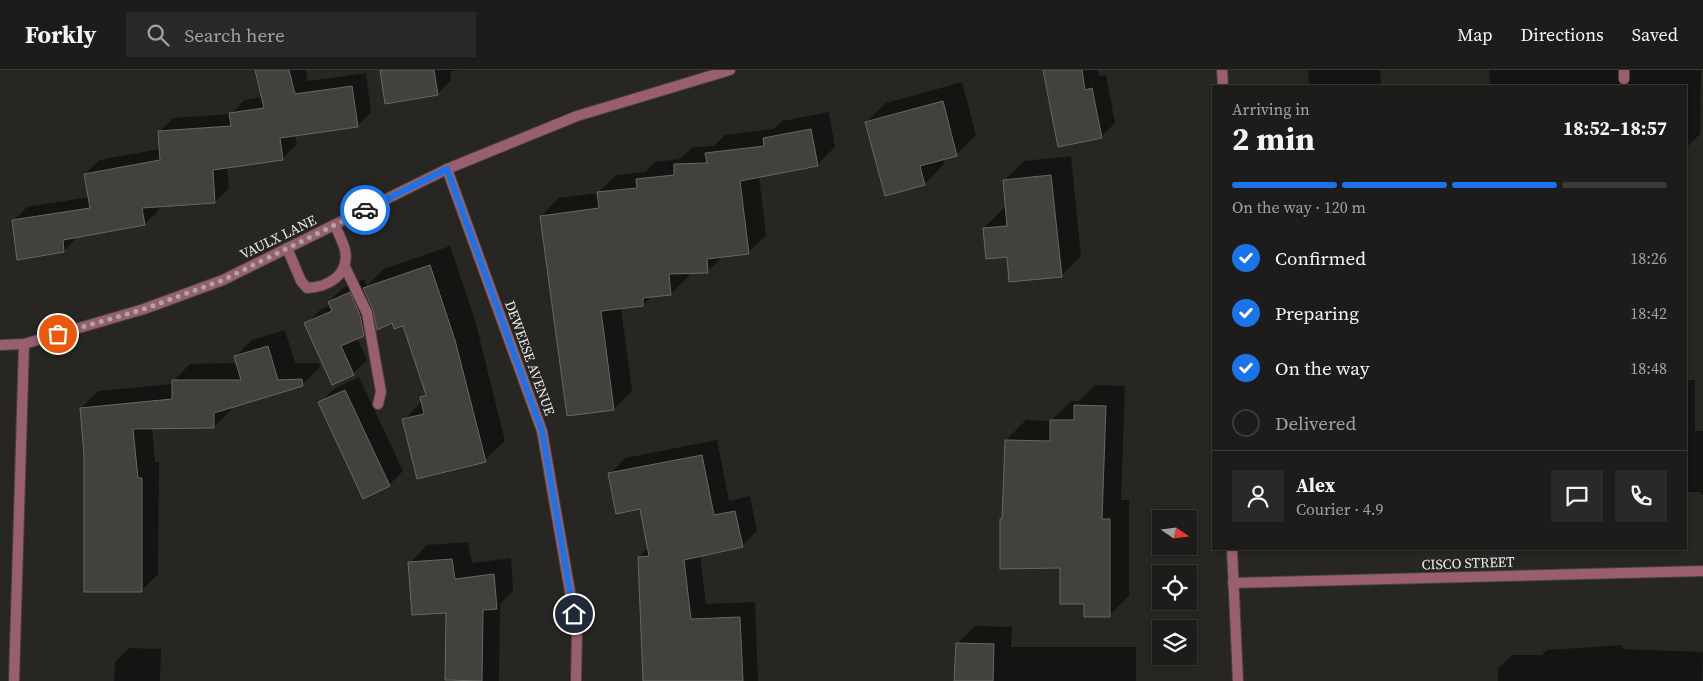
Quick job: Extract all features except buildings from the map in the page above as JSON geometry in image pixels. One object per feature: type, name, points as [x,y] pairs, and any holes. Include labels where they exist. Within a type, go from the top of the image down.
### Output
[{"type":"street","name":"VAULX LANE","points":[[0,345],[24,344],[144,309],[223,280],[447,169],[577,116],[730,70]]},
{"type":"street","points":[[1222,70],[1223,85]]},
{"type":"street","name":"DEWEESE AVENUE","points":[[447,169],[542,431],[577,632],[576,681]]},
{"type":"street","points":[[334,224],[345,250],[345,267],[367,313],[376,353],[381,392],[378,404]]},
{"type":"street","points":[[287,248],[301,281],[307,288],[320,287],[329,283],[338,278],[345,267]]},
{"type":"street","points":[[14,681],[24,344]]},
{"type":"street","points":[[1232,550],[1238,681]]},
{"type":"street","name":"CISCO STREET","points":[[1233,583],[1703,571]]},
{"type":"way so far","points":[[58,334],[144,309],[223,280],[365,210]]},
{"type":"route","points":[[365,210],[447,169],[542,431],[574,614]]}]
